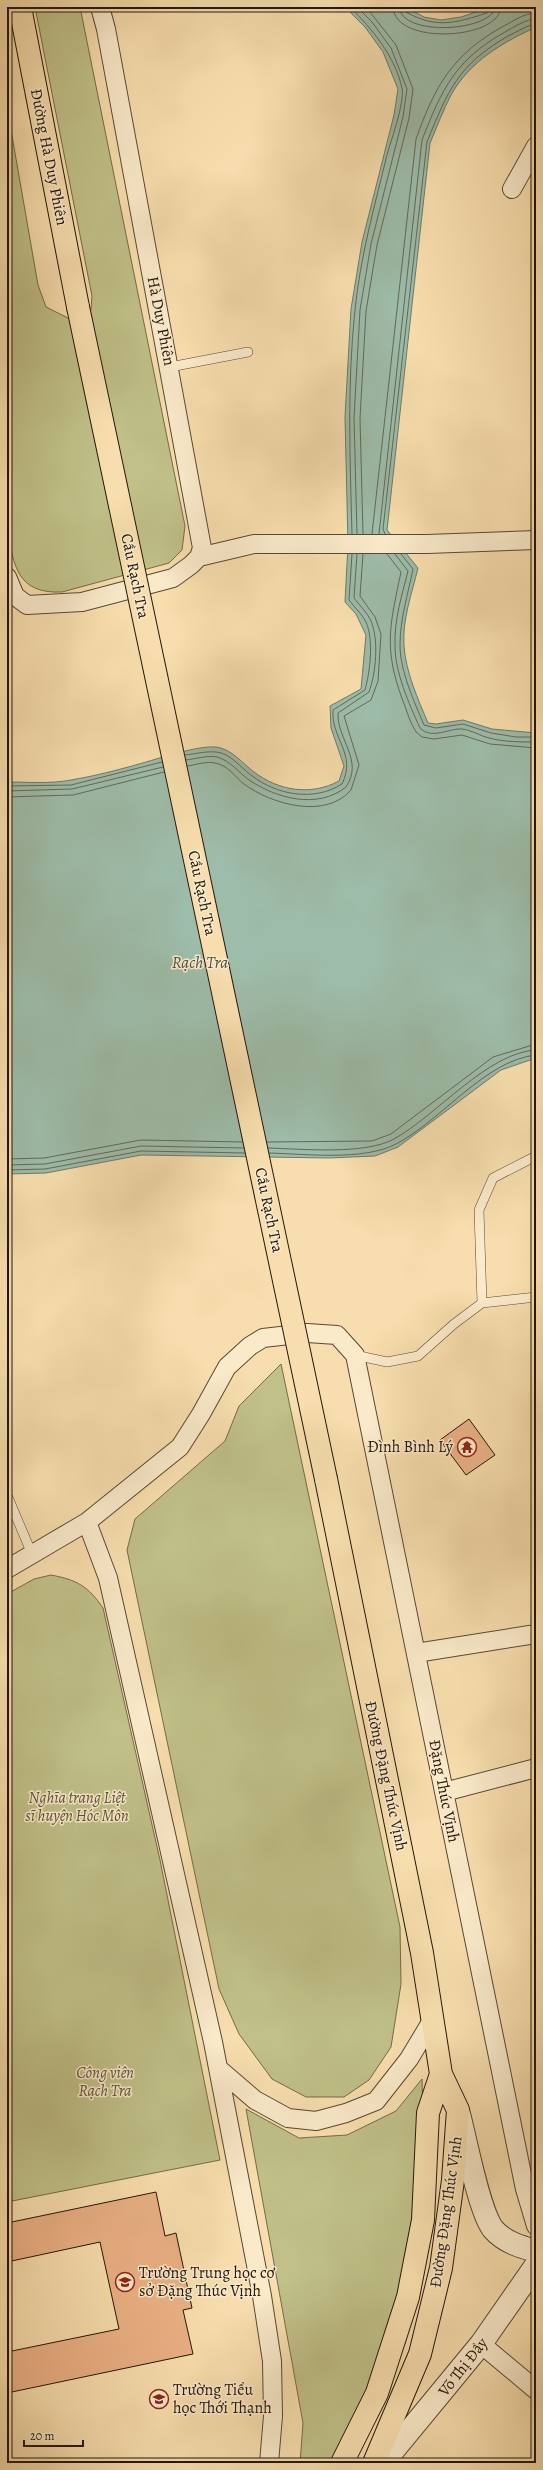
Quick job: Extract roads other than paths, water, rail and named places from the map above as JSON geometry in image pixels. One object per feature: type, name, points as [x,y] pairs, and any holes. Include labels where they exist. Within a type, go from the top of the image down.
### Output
[{"type":"main road","name":"Đường Hà Duy Phiên","points":[[20,7],[78,307]]},
{"type":"main road","name":"Cầu Rạch Tra","points":[[78,307],[326,1479]]},
{"type":"main road","name":"Đường Đặng Thúc Vịnh","points":[[326,1479],[422,1953],[441,2074],[458,2110],[453,2180],[439,2275],[420,2354],[374,2463]]},
{"type":"main road","name":"Đường Đặng Thúc Vịnh","points":[[342,2463],[377,2393],[408,2297],[423,2220],[428,2113],[441,2074]]},
{"type":"street","name":"Hà Duy Phiên","points":[[100,7],[106,29],[202,539],[199,557]]},
{"type":"street","points":[[512,189],[536,146]]},
{"type":"street","points":[[7,577],[15,596],[27,605],[82,602],[173,578],[199,557],[254,544],[427,544],[536,540]]},
{"type":"street","points":[[7,1569],[87,1522],[180,1447],[201,1414],[227,1367],[257,1342],[264,1338],[307,1333],[337,1335],[356,1355]]},
{"type":"street","name":"Đặng Thúc Vịnh","points":[[356,1355],[525,2189],[536,2226]]},
{"type":"street","points":[[87,1522],[108,1578],[219,2069],[262,2296],[272,2361],[273,2416],[269,2463]]},
{"type":"street","points":[[416,1653],[536,1634]]},
{"type":"street","points":[[444,1792],[536,1768]]},
{"type":"street","points":[[219,2069],[255,2100],[288,2118],[316,2121],[346,2113],[376,2101],[409,2059],[433,2019]]},
{"type":"street","points":[[458,2110],[484,2207],[493,2228],[502,2237],[520,2246],[536,2251]]},
{"type":"street","name":"Võ Thị Đầy","points":[[383,2463],[481,2344],[536,2266]]},
{"type":"street","points":[[481,2344],[536,2390]]},
{"type":"lane","points":[[170,367],[248,352]]},
{"type":"lane","points":[[482,1303],[479,1210],[493,1178],[536,1156]]},
{"type":"lane","points":[[356,1355],[387,1362],[418,1356],[454,1324],[482,1303],[536,1297]]},
{"type":"lane","points":[[7,1496],[32,1554]]},
{"type":"water","name":"Rạch Tra","points":[[345,7],[406,7],[424,17],[441,20],[461,17],[491,7],[536,7],[536,27],[488,54],[468,72],[459,83],[448,101],[430,143],[387,530],[418,568],[404,626],[404,646],[410,676],[428,723],[436,724],[463,720],[492,729],[536,733],[536,1058],[501,1070],[398,1147],[375,1156],[329,1158],[141,1155],[46,1173],[7,1174],[7,782],[47,782],[71,780],[94,776],[189,750],[209,747],[222,748],[237,757],[254,772],[274,784],[295,789],[317,789],[339,781],[344,766],[331,728],[330,706],[361,689],[366,635],[356,614],[345,602],[348,545],[345,417],[351,309],[362,242],[394,115],[398,89],[383,52],[365,27]]},
{"type":"place","name":"Đình Bình Lý","points":[[467,1447]]},
{"type":"place","name":"Trường Trung học cơ sở Đặng Thúc Vịnh","points":[[125,2282]]},
{"type":"place","name":"Trường Tiểu học Thới Thạnh","points":[[159,2399]]},
{"type":"park label","name":"Nghĩa trang Liệt sĩ huyện Hóc Môn","points":[[77,1807]]},
{"type":"park label","name":"Công viên Rạch Tra","points":[[105,2082]]}]
